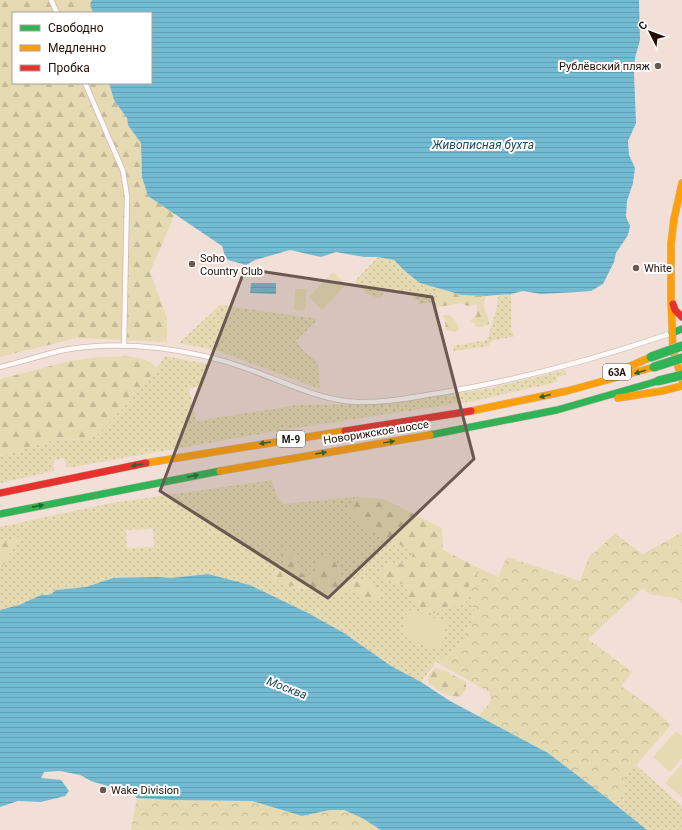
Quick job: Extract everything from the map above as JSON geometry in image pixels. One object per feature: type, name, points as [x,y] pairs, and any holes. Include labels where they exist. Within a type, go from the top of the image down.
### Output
[{"type":"main road","points":[[682,183],[674,219],[671,244],[672,333],[674,350],[682,380]]},
{"type":"main road","points":[[671,298],[676,310],[682,317]]},
{"type":"main road","points":[[672,333],[682,328]]},
{"type":"main road","name":"63A","points":[[583,387],[651,357],[682,346]]},
{"type":"main road","name":"Новорижское шоссе","points":[[0,493],[226,449],[468,411],[538,398],[625,376],[682,358]]},
{"type":"main road","name":"Новорижское шоссе","points":[[0,514],[228,469],[460,430],[588,402],[682,374]]},
{"type":"main road","points":[[588,402],[662,391],[682,386]]},
{"type":"street","points":[[51,0],[57,12]]},
{"type":"street","points":[[85,84],[123,171],[127,196],[124,346]]},
{"type":"street","points":[[0,367],[64,350],[95,346],[124,346],[180,351],[209,357],[248,368],[306,392],[320,396],[358,402],[371,402],[469,388],[517,378],[574,364],[672,333]]},
{"type":"highlighted area","points":[[245,269],[432,297],[474,459],[328,598],[160,491]]},
{"type":"green space","points":[[0,0],[92,0],[90,4],[93,12],[12,12],[12,84],[109,84],[114,100],[127,118],[128,125],[141,143],[142,176],[148,196],[175,214],[150,272],[167,318],[167,342],[77,338],[0,357]]},
{"type":"green space","points":[[378,257],[394,260],[420,283],[436,288],[436,304],[438,307],[435,307],[433,302],[419,304],[419,300],[414,301],[413,292],[403,293],[403,291],[398,292],[397,289],[383,291],[382,297],[374,297],[364,291],[355,281]]},
{"type":"green space","points":[[333,272],[346,285],[322,310],[309,297]]},
{"type":"green space","points":[[436,288],[462,295],[486,296],[484,310],[487,313],[489,324],[476,327],[475,323],[470,321],[477,315],[477,304],[468,306],[461,303],[438,307],[436,304]]},
{"type":"green space","points":[[295,289],[307,289],[305,310],[294,310]]},
{"type":"green space","points":[[511,294],[511,330],[514,335],[513,337],[493,340],[488,346],[454,351],[453,346],[487,340],[497,308],[498,295]]},
{"type":"green space","points":[[220,305],[318,319],[296,341],[304,352],[318,362],[320,389],[219,351],[179,343]]},
{"type":"green space","points":[[443,315],[450,315],[457,323],[459,330],[455,332],[446,330]]},
{"type":"green space","points":[[165,356],[208,364],[206,375],[199,386],[189,389],[196,421],[298,405],[375,404],[482,390],[565,370],[566,375],[557,377],[557,382],[474,401],[276,431],[67,468],[64,458],[54,460],[54,471],[0,483],[0,456],[58,439],[88,440],[99,433],[131,400]]},
{"type":"green space","points":[[100,357],[138,358],[152,363],[157,368],[131,400],[99,433],[88,440],[58,439],[0,456],[0,379],[70,361]]},
{"type":"green space","points":[[272,480],[275,491],[282,504],[356,497],[347,508],[362,527],[413,551],[413,557],[404,564],[392,563],[385,580],[406,585],[408,597],[421,607],[436,613],[450,605],[465,604],[469,586],[474,611],[470,627],[460,646],[436,662],[421,682],[391,666],[344,633],[308,613],[250,585],[208,574],[171,578],[113,578],[86,587],[56,590],[50,595],[41,595],[19,605],[0,610],[0,569],[20,536],[0,546],[0,527],[111,503]],"holes":[[[153,529],[154,547],[127,548],[126,530]],[[295,556],[297,565],[307,576],[312,574],[316,569],[339,567],[343,577],[348,582],[356,582],[366,579],[353,591],[347,589],[329,595],[324,591],[317,592],[305,588],[298,588],[273,572],[284,566]]]},
{"type":"green space","points":[[356,497],[384,499],[442,528],[443,550],[479,568],[476,580],[469,586],[465,604],[458,608],[450,605],[436,613],[427,613],[421,607],[413,604],[408,597],[406,585],[385,580],[381,575],[386,568],[393,564],[404,564],[412,557],[413,551],[362,527],[347,508]]},
{"type":"green space","points":[[682,532],[682,603],[676,598],[649,594],[643,588],[588,639],[632,672],[621,686],[655,710],[671,725],[636,765],[629,767],[623,776],[626,790],[621,798],[611,801],[548,753],[479,716],[491,701],[489,692],[436,662],[459,646],[464,640],[470,627],[474,611],[469,586],[476,580],[479,568],[498,577],[507,557],[580,581],[589,557],[615,534],[643,554]]},
{"type":"green space","points":[[20,535],[3,566],[0,569],[0,546]]},
{"type":"green space","points":[[286,550],[292,550],[298,568],[307,576],[314,571],[316,562],[323,558],[329,558],[336,564],[346,581],[352,583],[367,579],[372,581],[380,593],[377,601],[365,599],[347,589],[336,596],[329,595],[323,591],[315,591],[276,581],[273,579],[273,572],[284,566],[281,554]]},
{"type":"green space","points":[[407,609],[447,622],[440,651],[403,636]]},
{"type":"green space","points":[[435,668],[445,671],[466,682],[466,689],[461,696],[447,695],[428,683],[429,675]]},
{"type":"green space","points":[[676,731],[682,736],[682,758],[670,772],[653,757]]},
{"type":"green space","points":[[682,764],[682,797],[665,783]]},
{"type":"green space","points":[[636,765],[682,806],[682,830],[647,830],[612,801],[621,798],[626,790],[623,776],[629,767]]},
{"type":"green space","points":[[137,798],[252,801],[302,816],[330,810],[344,810],[362,818],[381,830],[131,830]]},
{"type":"water","name":"Живописная бухта","points":[[92,0],[639,0],[640,40],[635,58],[634,74],[636,123],[628,141],[629,155],[635,168],[633,183],[627,201],[626,217],[630,226],[628,235],[616,253],[614,262],[603,284],[591,291],[578,292],[541,294],[523,291],[511,294],[486,296],[462,295],[420,283],[394,260],[336,252],[321,257],[290,250],[255,260],[246,265],[228,260],[222,246],[148,196],[142,177],[141,143],[128,125],[127,118],[114,100],[109,84],[152,84],[152,12],[93,12],[90,4]]},
{"type":"water","points":[[251,283],[276,283],[276,294],[250,293]]},
{"type":"water","name":"Москва","points":[[208,574],[250,585],[308,613],[344,633],[391,666],[421,682],[450,701],[548,753],[647,830],[381,830],[362,818],[344,810],[330,810],[302,816],[252,801],[137,798],[131,793],[91,781],[80,775],[60,771],[44,772],[41,778],[61,780],[69,791],[65,796],[41,802],[18,801],[0,807],[0,610],[19,605],[41,595],[50,595],[56,590],[86,587],[113,578],[171,578]]},
{"type":"traffic: fast","points":[[672,333],[682,329]]},
{"type":"traffic: fast","points":[[651,357],[682,346]]},
{"type":"traffic: fast","points":[[654,367],[682,358]]},
{"type":"traffic: fast","points":[[658,381],[682,375]]},
{"type":"traffic: fast","points":[[430,435],[557,410],[658,381]]},
{"type":"traffic: fast","points":[[0,514],[220,471]]},
{"type":"traffic: slow","points":[[682,183],[674,219],[671,244],[673,350],[682,380]]},
{"type":"traffic: slow","points":[[608,376],[651,357]]},
{"type":"traffic: slow","points":[[471,411],[567,391],[654,367]]},
{"type":"traffic: slow","points":[[618,398],[662,391],[682,386]]},
{"type":"traffic: slow","points":[[146,463],[345,431]]},
{"type":"traffic: slow","points":[[220,471],[430,435]]},
{"type":"traffic: jam","points":[[673,304],[675,310],[682,317]]},
{"type":"traffic: jam","points":[[345,431],[471,411]]},
{"type":"traffic: jam","points":[[0,493],[146,463]]},
{"type":"place","name":"Рублёвский пляж","points":[[658,66]]},
{"type":"place","name":"Soho Country Club","points":[[192,264]]},
{"type":"place","name":"White","points":[[636,268]]},
{"type":"place","name":"Wake Division","points":[[103,790]]}]
